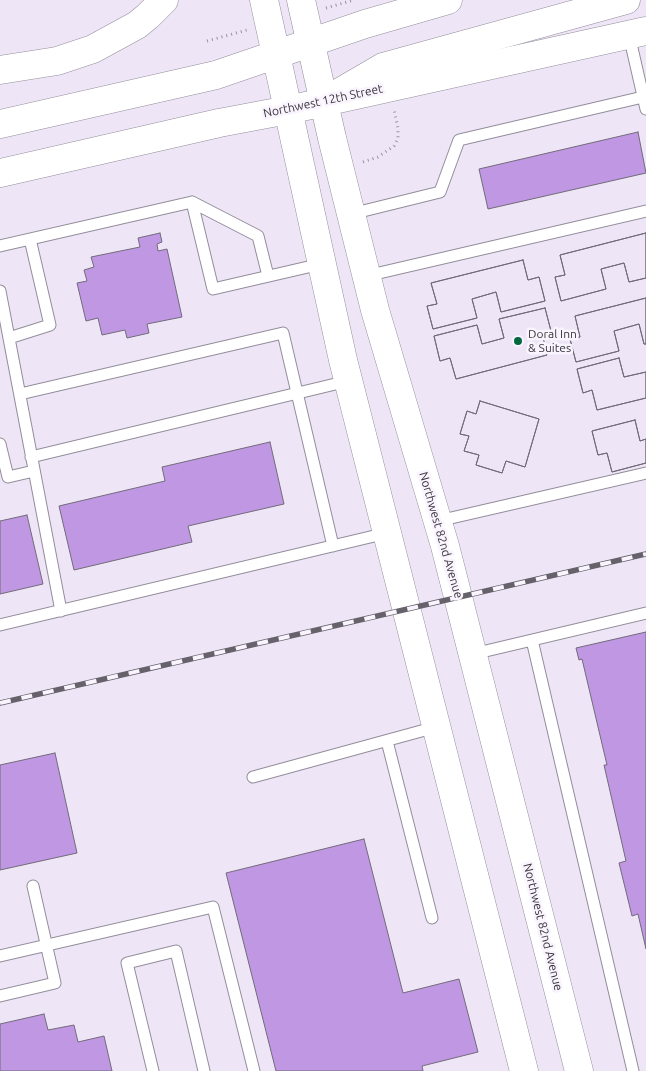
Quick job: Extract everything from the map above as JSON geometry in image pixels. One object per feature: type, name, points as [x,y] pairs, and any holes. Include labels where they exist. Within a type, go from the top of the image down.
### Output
[{"type":"main road","points":[[0,70],[57,60],[93,49],[137,25],[164,0]]},
{"type":"main road","points":[[264,0],[348,381],[524,1071]]},
{"type":"main road","name":"Northwest 82nd Avenue","points":[[301,0],[323,102],[366,276],[438,521],[579,1071]]},
{"type":"main road","points":[[0,124],[216,75],[365,24],[448,0]]},
{"type":"main road","points":[[323,102],[383,67],[626,0]]},
{"type":"main road","name":"Northwest 12th Street","points":[[0,173],[219,123],[288,110],[637,33]]},
{"type":"lane","points":[[637,33],[643,97],[646,109]]},
{"type":"lane","points":[[351,214],[440,192],[459,140],[643,97]]},
{"type":"lane","points":[[0,246],[192,202],[258,236],[268,276]]},
{"type":"lane","points":[[192,202],[213,289],[321,264]]},
{"type":"lane","points":[[366,276],[646,211]]},
{"type":"lane","points":[[9,338],[50,325],[30,239]]},
{"type":"lane","points":[[0,291],[61,611]]},
{"type":"lane","points":[[20,394],[283,333],[333,546]]},
{"type":"lane","points":[[32,458],[348,381]]},
{"type":"lane","points":[[0,444],[4,478],[34,471]]},
{"type":"lane","points":[[438,521],[646,473]]},
{"type":"lane","points":[[0,625],[387,533]]},
{"type":"lane","points":[[473,654],[646,613]]},
{"type":"lane","points":[[532,640],[633,1071]]},
{"type":"lane","points":[[253,776],[436,727]]},
{"type":"lane","points":[[387,741],[432,918]]},
{"type":"lane","points":[[0,996],[55,983],[33,886]]},
{"type":"lane","points":[[0,956],[213,907],[254,1071]]},
{"type":"lane","points":[[153,1071],[127,964],[176,951],[204,1071]]},
{"type":"path","points":[[333,6],[354,0]]},
{"type":"path","points":[[207,41],[246,30]]},
{"type":"path","points":[[363,162],[378,157],[394,146],[398,138],[398,128],[393,108]]},
{"type":"building","points":[[638,132],[646,173],[488,209],[479,169]]},
{"type":"building","points":[[160,233],[162,242],[157,244],[158,251],[167,249],[182,317],[147,324],[149,333],[127,338],[125,330],[102,335],[98,318],[86,321],[77,283],[87,281],[84,270],[94,267],[91,257],[140,247],[138,238]]},
{"type":"building","name":"Doral Inn & Suites","points":[[646,233],[646,278],[629,282],[624,263],[601,269],[606,289],[561,301],[555,277],[565,275],[560,255]]},
{"type":"building","name":"Doral Inn & Suites","points":[[646,233],[646,278],[629,282],[624,263],[601,269],[606,289],[561,301],[555,277],[565,275],[560,255]]},
{"type":"building","name":"Doral Inn & Suites","points":[[523,260],[528,280],[539,277],[545,301],[501,312],[496,292],[472,299],[477,318],[433,329],[427,306],[437,304],[431,283]]},
{"type":"building","name":"Doral Inn & Suites","points":[[523,260],[528,280],[539,277],[545,301],[501,312],[496,292],[472,299],[477,318],[433,329],[427,306],[437,304],[431,283]]},
{"type":"building","name":"Doral Inn & Suites","points":[[646,298],[646,344],[644,344],[639,324],[614,331],[619,351],[576,362],[570,339],[580,337],[575,316]]},
{"type":"building","name":"Doral Inn & Suites","points":[[646,298],[646,344],[644,344],[639,324],[614,331],[619,351],[576,362],[570,339],[580,337],[575,316]]},
{"type":"building","name":"Doral Inn & Suites","points":[[545,308],[551,331],[542,333],[547,355],[456,379],[450,358],[440,361],[434,336],[477,325],[482,344],[504,338],[499,319]]},
{"type":"building","name":"Doral Inn & Suites","points":[[545,308],[551,331],[542,333],[547,355],[456,379],[450,358],[440,361],[434,336],[477,325],[482,344],[504,338],[499,319]]},
{"type":"building","name":"Doral Inn & Suites","points":[[619,358],[624,377],[646,372],[646,398],[597,410],[592,390],[583,393],[577,369]]},
{"type":"building","name":"Doral Inn & Suites","points":[[619,358],[624,377],[646,372],[646,398],[597,410],[592,390],[583,393],[577,369]]},
{"type":"building","points":[[480,401],[539,419],[525,467],[506,461],[502,473],[476,465],[479,455],[464,451],[469,436],[460,434],[467,411],[476,414]]},
{"type":"building","points":[[480,401],[539,419],[525,467],[506,461],[502,473],[476,465],[479,455],[464,451],[469,436],[460,434],[467,411],[476,414]]},
{"type":"building","points":[[635,420],[640,441],[646,439],[646,463],[612,472],[607,453],[598,455],[592,431]]},
{"type":"building","points":[[635,420],[640,441],[646,439],[646,463],[612,472],[607,453],[598,455],[592,431]]},
{"type":"building","points":[[270,442],[284,504],[188,526],[192,542],[74,570],[59,506],[165,481],[162,467]]},
{"type":"building","points":[[27,515],[43,584],[0,594],[0,521]]},
{"type":"building","points":[[646,632],[646,949],[638,914],[632,916],[619,863],[626,861],[604,765],[607,765],[582,659],[579,660],[576,648]]},
{"type":"building","points":[[55,753],[77,853],[0,870],[0,765]]},
{"type":"building","points":[[364,839],[403,993],[459,979],[478,1052],[422,1066],[423,1071],[276,1071],[226,873]]},
{"type":"building","points":[[44,1014],[48,1030],[74,1025],[78,1042],[104,1036],[112,1071],[0,1071],[0,1024]]},
{"type":"railway","points":[[0,703],[646,554]]},
{"type":"place","name":"Doral Inn & Suites","points":[[518,341]]}]
